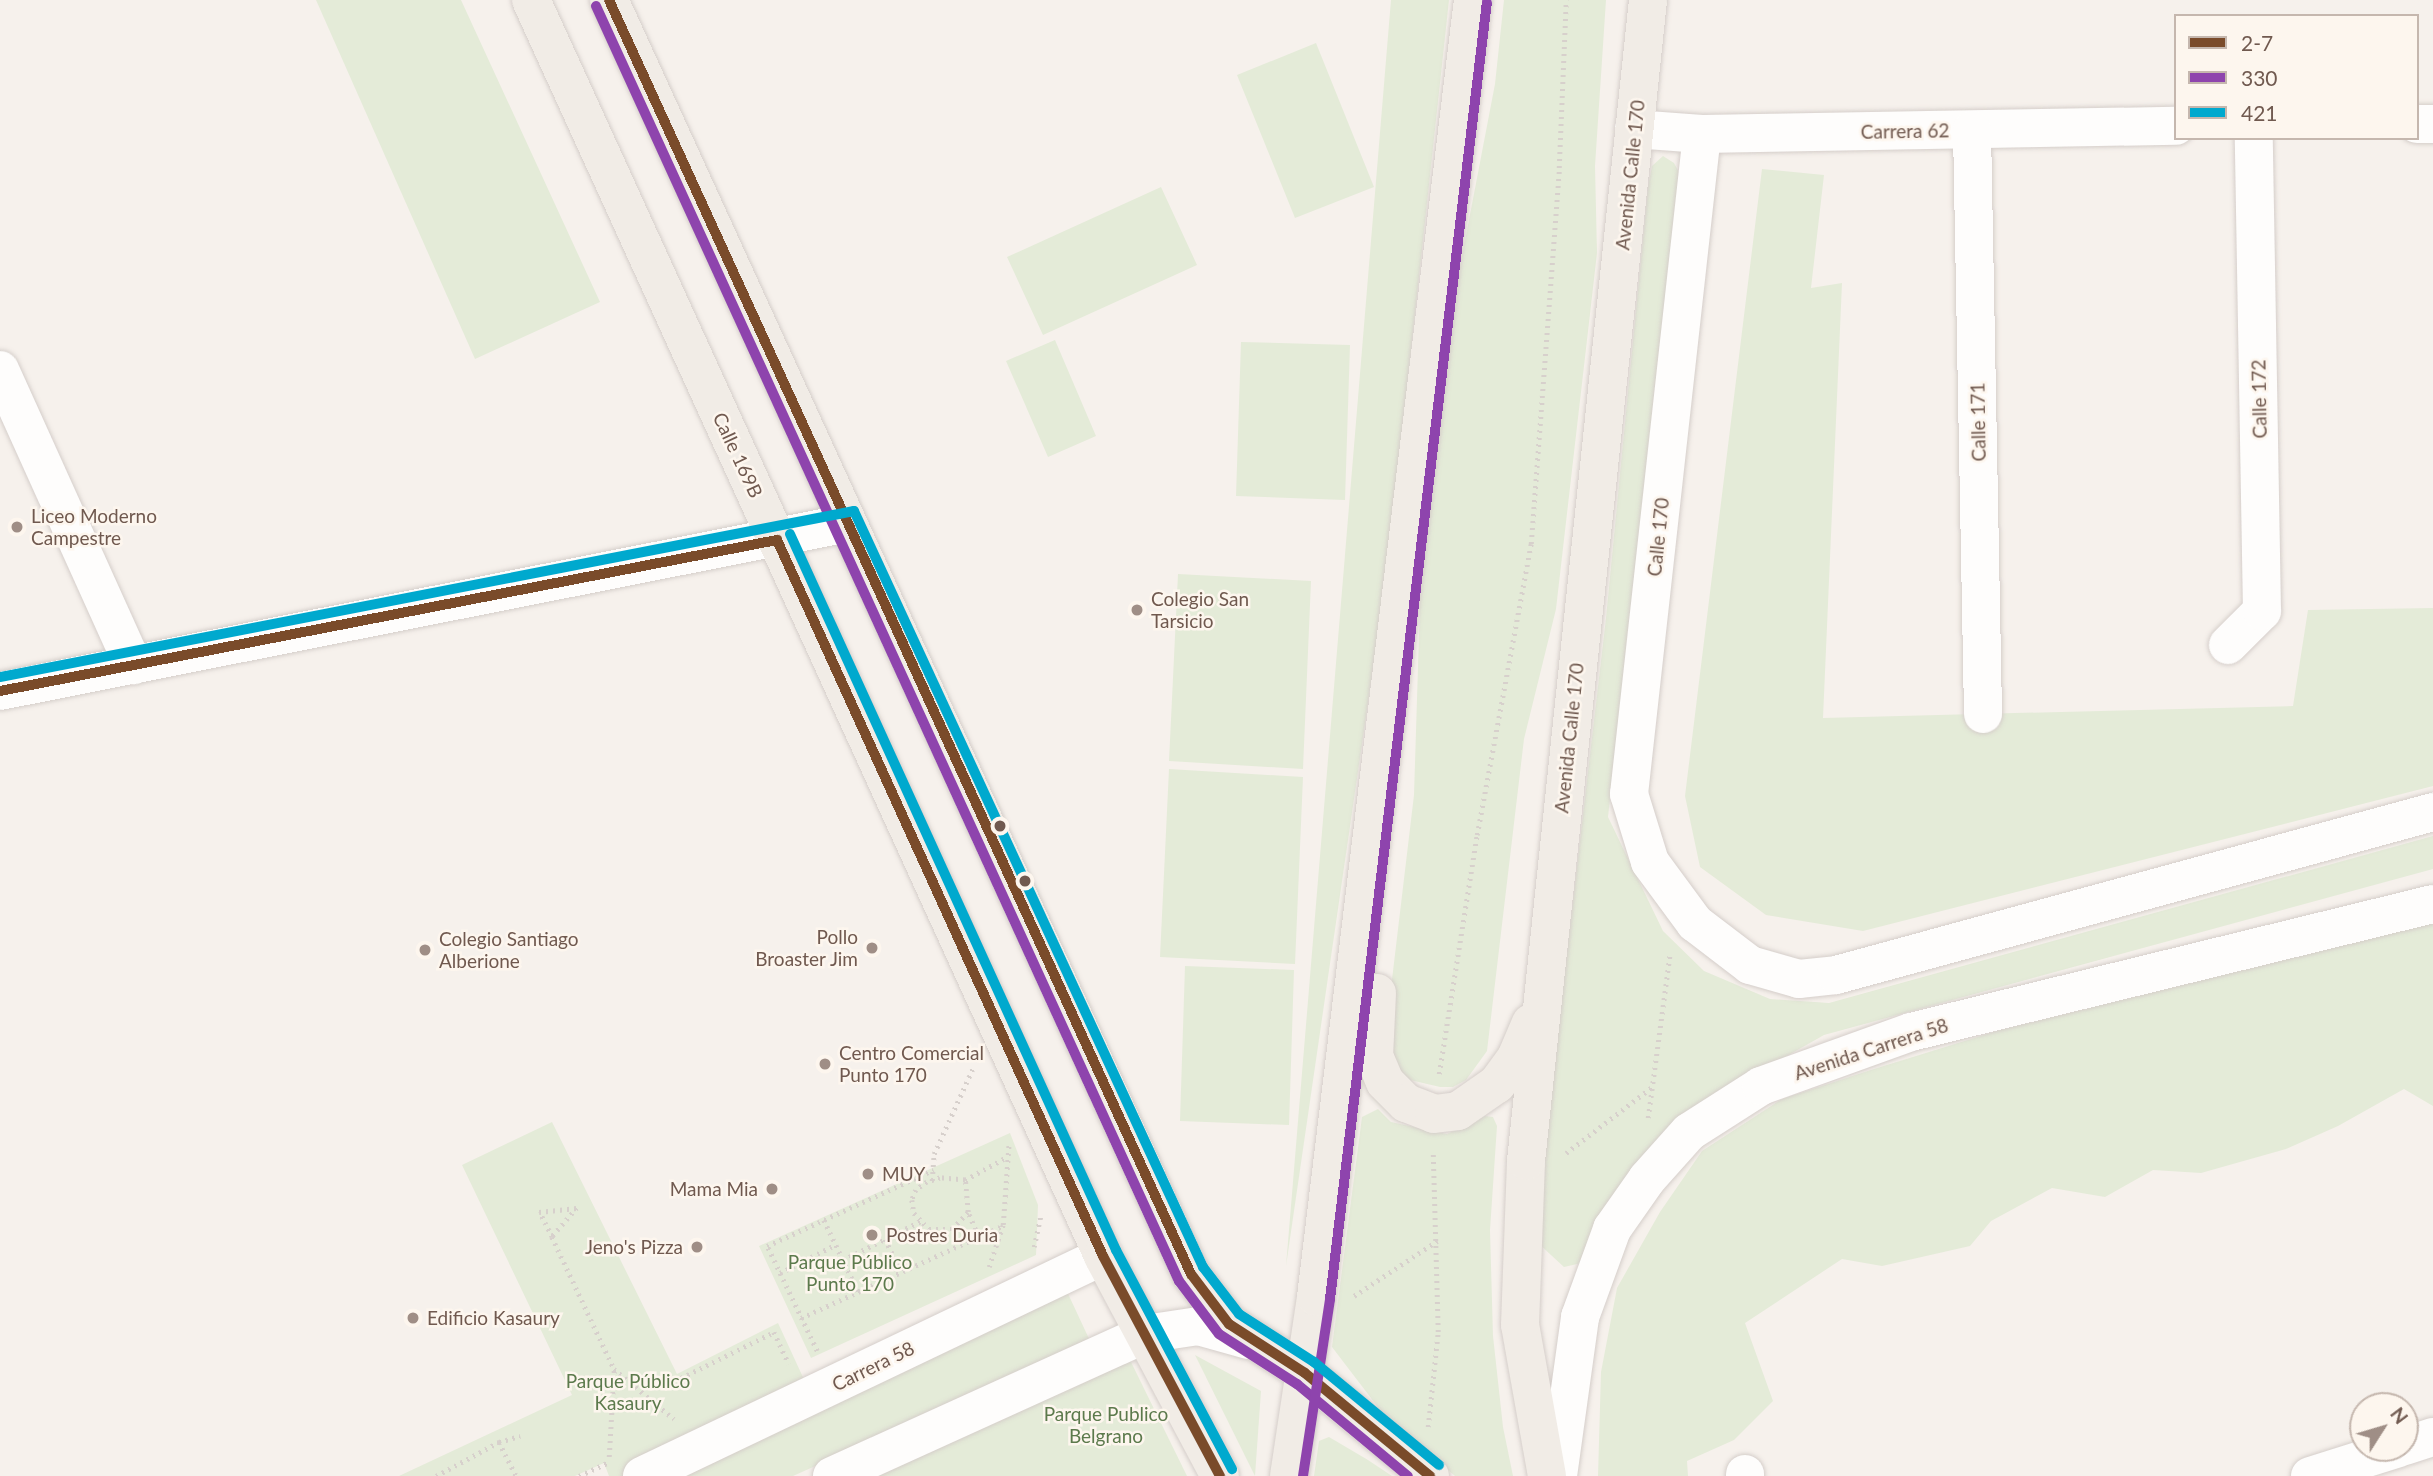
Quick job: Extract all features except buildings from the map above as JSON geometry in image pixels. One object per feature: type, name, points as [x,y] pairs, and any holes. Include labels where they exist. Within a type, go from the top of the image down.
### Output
[{"type":"main road","name":"Calle 169B","points":[[531,0],[1104,1256],[1220,1476]]},
{"type":"main road","points":[[609,0],[1191,1274],[1215,1310],[1248,1340],[1305,1373],[1426,1472]]},
{"type":"main road","points":[[1289,1476],[1305,1373],[1393,670],[1473,0]]},
{"type":"main road","points":[[1640,0],[1640,75]]},
{"type":"main road","name":"Avenida Calle 170","points":[[1547,1476],[1520,1325],[1519,1256],[1569,723],[1605,433],[1648,0]]},
{"type":"main road","points":[[1393,670],[1390,870],[1373,1028],[1374,1056],[1385,1082],[1406,1103],[1434,1114],[1458,1111],[1497,1084],[1516,1058],[1541,999]]},
{"type":"street","name":"Carrera 62","points":[[1634,130],[1702,134],[2174,126]]},
{"type":"street","name":"Calle 171","points":[[1972,130],[1983,714]]},
{"type":"street","name":"Calle 170","points":[[1683,936],[1650,862],[1629,794],[1702,134]]},
{"type":"street","name":"Calle 172","points":[[2228,645],[2262,611],[2254,140]]},
{"type":"street","points":[[0,370],[133,665]]},
{"type":"street","points":[[0,691],[777,540],[848,523]]},
{"type":"street","points":[[1683,936],[1750,965],[1799,979],[1836,975],[2433,812]]},
{"type":"street","name":"Avenida Carrera 58","points":[[1558,1476],[1580,1317],[1612,1228],[1647,1178],[1689,1132],[1761,1086],[1911,1032],[2433,904]]},
{"type":"street","name":"Carrera 58","points":[[625,1469],[1104,1256]]},
{"type":"street","points":[[832,1476],[1145,1334],[1198,1326],[1248,1340]]},
{"type":"street","points":[[2310,1476],[2354,1462]]},
{"type":"path","points":[[1426,1472],[1438,1332],[1434,1114],[1477,835],[1531,544],[1559,168],[1566,0]]},
{"type":"path","points":[[1646,1132],[1652,1087],[1683,936]]},
{"type":"path","points":[[932,1181],[934,1154],[980,1052]]},
{"type":"path","points":[[1561,1156],[1652,1087]]},
{"type":"path","points":[[801,1318],[1003,1225],[1005,1157],[1010,1136]]},
{"type":"path","points":[[968,1212],[953,1229],[929,1229],[921,1221],[912,1200],[916,1189],[932,1181],[965,1180],[1005,1157]]},
{"type":"path","points":[[821,1361],[767,1246],[933,1171]]},
{"type":"path","points":[[965,1180],[968,1212],[978,1236]]},
{"type":"path","points":[[552,1237],[577,1208],[539,1212],[614,1369],[625,1469]]},
{"type":"path","points":[[824,1220],[858,1291]]},
{"type":"path","points":[[843,1260],[921,1221]]},
{"type":"path","points":[[885,1239],[901,1270]]},
{"type":"path","points":[[1345,1302],[1438,1241]]},
{"type":"path","points":[[780,1273],[835,1245]]},
{"type":"path","points":[[681,1378],[775,1332],[794,1373]]},
{"type":"path","points":[[614,1369],[683,1427]]},
{"type":"path","points":[[436,1476],[499,1442],[520,1436]]},
{"type":"path","points":[[499,1442],[516,1476]]},
{"type":"green space","points":[[316,0],[461,0],[600,302],[475,359]]},
{"type":"green space","points":[[1391,0],[1449,0],[1387,572],[1286,1266]]},
{"type":"green space","points":[[1504,0],[1606,0],[1595,166],[1597,253],[1556,609],[1524,739],[1487,1051],[1466,1080],[1453,1087],[1440,1087],[1406,1079],[1390,1056],[1388,1013],[1414,795],[1421,571],[1455,293],[1495,84]]},
{"type":"green space","points":[[1316,43],[1374,187],[1295,218],[1237,75]]},
{"type":"green space","points":[[1663,156],[1674,163],[1680,174],[1608,817],[1663,931],[1704,971],[1770,999],[1829,1003],[2433,836],[2433,869],[1824,1035],[1725,1091],[1586,1262],[1564,1267],[1538,1243],[1545,1140],[1606,618],[1648,187],[1652,166]]},
{"type":"green space","points":[[1762,169],[1824,175],[1811,288],[1842,283],[1823,718],[2293,706],[2308,610],[2433,608],[2433,786],[1863,931],[1766,915],[1700,867],[1685,796]]},
{"type":"green space","points":[[1161,187],[1197,265],[1043,335],[1007,257]]},
{"type":"green space","points":[[1055,340],[1096,436],[1048,457],[1006,361]]},
{"type":"green space","points":[[1241,342],[1350,345],[1345,500],[1236,496]]},
{"type":"green space","points":[[1178,574],[1311,581],[1303,769],[1169,761]]},
{"type":"green space","points":[[1169,769],[1303,777],[1295,964],[1160,957]]},
{"type":"green space","points":[[2433,923],[2433,1106],[2404,1089],[2338,1126],[2286,1149],[2201,1173],[2153,1170],[2105,1197],[2052,1188],[1991,1221],[1970,1246],[1882,1266],[1842,1259],[1745,1323],[1773,1401],[1734,1440],[1687,1461],[1688,1476],[1598,1476],[1601,1372],[1617,1288],[1660,1212],[1702,1151],[1782,1099],[1874,1069],[1997,1031]]},
{"type":"green space","points":[[1185,966],[1294,970],[1289,1125],[1180,1121]]},
{"type":"green space","points":[[1378,1109],[1391,1122],[1447,1134],[1485,1116],[1493,1117],[1497,1126],[1490,1230],[1493,1336],[1503,1427],[1513,1476],[1455,1476],[1387,1419],[1332,1347],[1362,1117]]},
{"type":"green space","name":"Parque Público Kasaury","points":[[552,1122],[677,1374],[778,1323],[807,1386],[642,1476],[609,1476],[604,1463],[575,1476],[399,1476],[572,1395],[462,1165]]},
{"type":"green space","name":"Parque Público Punto 170","points":[[1010,1133],[1038,1205],[1036,1255],[811,1358],[759,1246]]},
{"type":"green space","points":[[1063,1283],[1091,1343],[793,1476],[660,1476]]},
{"type":"green space","points":[[1195,1355],[1261,1391],[1255,1476]]},
{"type":"green space","name":"Parque Publico Belgrano","points":[[1130,1360],[1187,1476],[873,1476]]},
{"type":"green space","points":[[1329,1437],[1392,1476],[1314,1476],[1319,1441]]},
{"type":"transit line","name":"2-7","points":[[609,0],[1191,1274],[1229,1324],[1305,1373],[1430,1476]]},
{"type":"transit line","name":"330","points":[[1303,1476],[1330,1299],[1487,2]]},
{"type":"transit line","name":"330","points":[[596,6],[1179,1281],[1219,1334],[1297,1384],[1408,1476]]},
{"type":"transit line","name":"421","points":[[0,677],[854,511],[1203,1267],[1239,1314],[1314,1362],[1439,1465]]},
{"type":"transit line","name":"421","points":[[790,534],[1116,1250],[1232,1469]]},
{"type":"transit line","name":"2-7","points":[[0,691],[777,540],[1103,1256],[1220,1476]]},
{"type":"place","name":"Liceo Moderno Campestre","points":[[17,527]]},
{"type":"place","name":"Colegio San Tarsicio","points":[[1137,610]]},
{"type":"place","name":"Pollo Broaster Jim","points":[[872,948]]},
{"type":"place","name":"Colegio Santiago Alberione","points":[[425,950]]},
{"type":"place","name":"Centro Comercial Punto 170","points":[[825,1064]]},
{"type":"place","name":"MUY","points":[[868,1174]]},
{"type":"place","name":"Mama Mia","points":[[772,1189]]},
{"type":"place","name":"Postres Duria","points":[[872,1235]]},
{"type":"place","name":"Jeno's Pizza","points":[[697,1247]]},
{"type":"place","name":"Edificio Kasaury","points":[[413,1318]]}]
